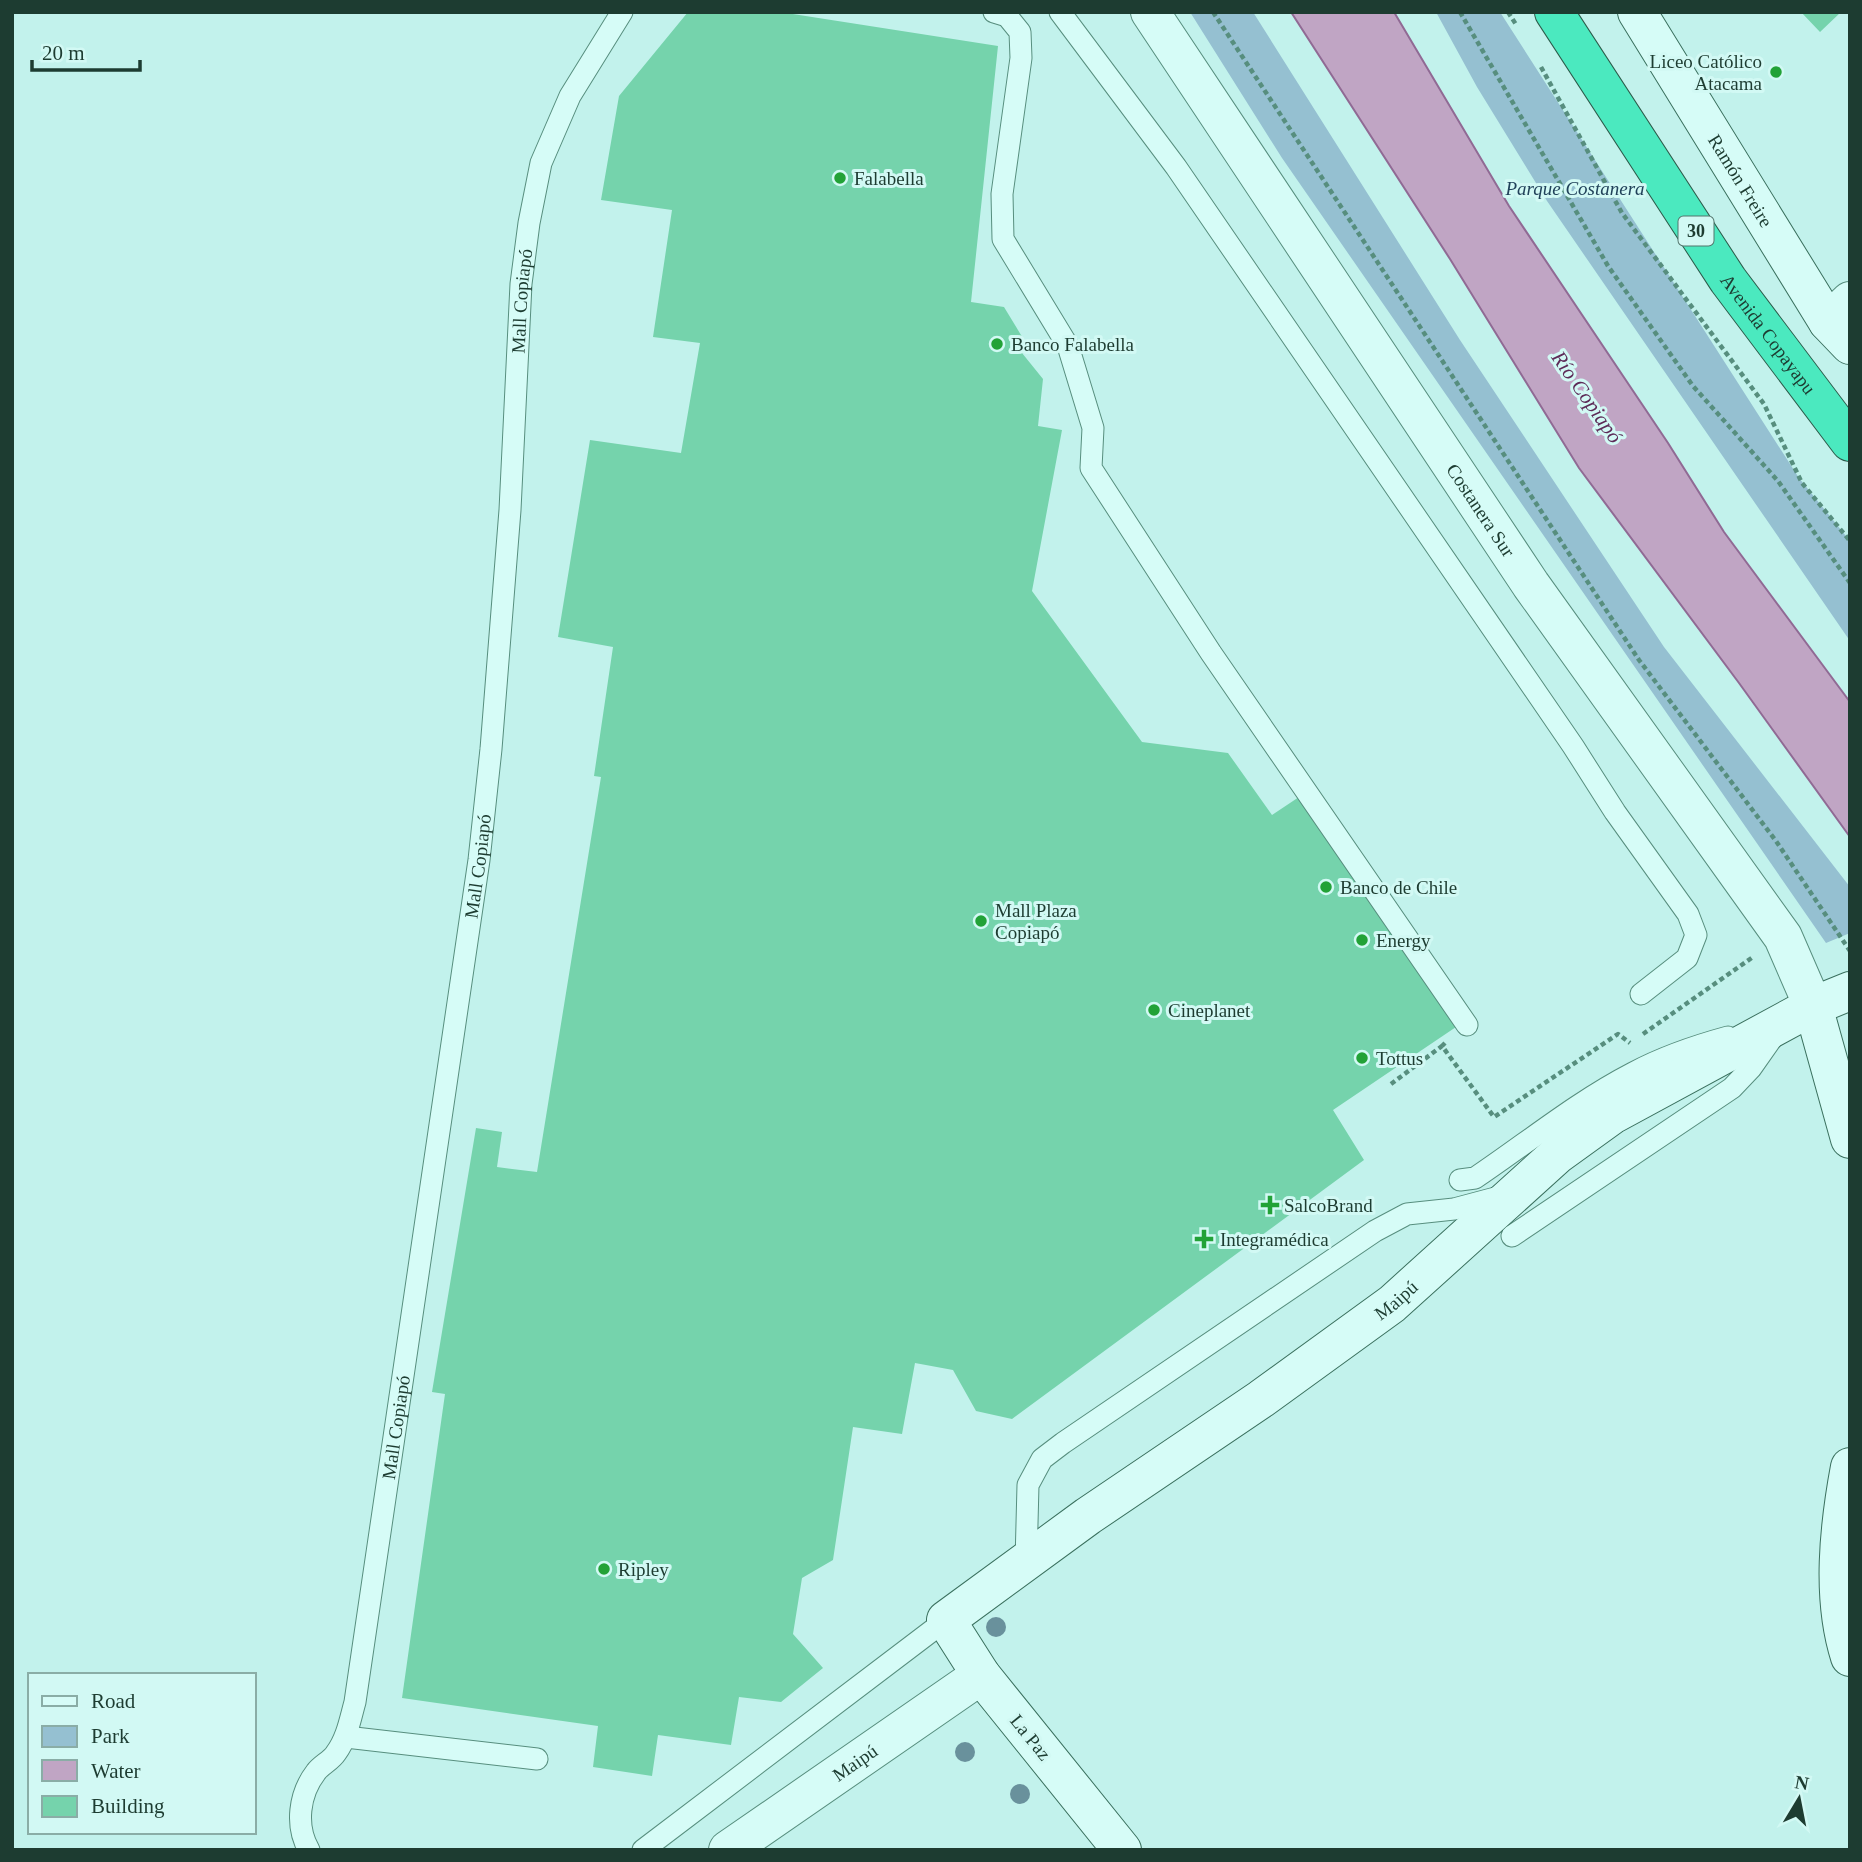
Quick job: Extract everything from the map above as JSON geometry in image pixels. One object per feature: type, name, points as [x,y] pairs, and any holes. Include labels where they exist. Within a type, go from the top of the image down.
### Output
[{"type":"highway","name":"Avenida Copayapu","points":[[1554,12],[1727,280],[1850,442]]},
{"type":"street","name":"Costanera Sur","points":[[1150,12],[1531,585],[1783,937],[1799,1014],[1850,1139]]},
{"type":"street","name":"Ramón Freire","points":[[1637,12],[1843,322]]},
{"type":"street","name":"Maipú","points":[[946,1620],[1088,1516],[1261,1399],[1392,1304],[1558,1154],[1612,1115],[1799,1014],[1850,991]]},
{"type":"street","name":"Costanera Sur","points":[[1799,1014],[1850,1041]]},
{"type":"street","points":[[1850,1467],[1841,1539],[1840,1598],[1850,1657]]},
{"type":"street","name":"La Paz","points":[[946,1620],[981,1675],[1122,1850]]},
{"type":"street","name":"Maipú","points":[[728,1850],[981,1675]]},
{"type":"lane","name":"Mall Copiapó","points":[[309,1850],[300,1827],[302,1798],[316,1771],[335,1756],[346,1737],[355,1702],[479,860],[491,749],[509,522],[521,284],[529,223],[541,163],[570,96],[622,12]]},
{"type":"lane","points":[[994,12],[1007,16],[1020,32],[1021,58],[1002,194],[1003,239],[1068,346],[1093,428],[1091,468],[1211,653],[1467,1025]]},
{"type":"lane","points":[[1060,12],[1175,167],[1573,746],[1615,812],[1688,914],[1696,936],[1687,958],[1641,994]]},
{"type":"lane","points":[[1460,1180],[1475,1178],[1600,1092],[1634,1073],[1690,1048],[1799,1014]]},
{"type":"lane","points":[[1513,1236],[1732,1088],[1799,1014]]},
{"type":"lane","points":[[1026,1562],[1028,1485],[1042,1459],[1063,1443],[1375,1231],[1407,1214],[1454,1209],[1514,1192]]},
{"type":"lane","points":[[643,1850],[946,1620]]},
{"type":"lane","points":[[346,1737],[537,1759]]},
{"type":"path","points":[[1213,12],[1639,660],[1776,841],[1850,951]]},
{"type":"path","points":[[1460,12],[1608,266],[1693,386],[1778,481],[1850,583]]},
{"type":"path","points":[[1508,12],[1520,32]]},
{"type":"path","points":[[1538,61],[1622,213],[1764,404],[1802,483],[1850,541]]},
{"type":"path","points":[[1442,1046],[1493,1117],[1618,1034],[1628,1044],[1783,937]]},
{"type":"path","points":[[1391,1084],[1467,1025]]},
{"type":"green space","points":[[1190,12],[1253,12],[1460,340],[1664,647],[1850,887],[1850,933],[1826,943],[1282,158]]},
{"type":"green space","name":"Parque Costanera","points":[[1436,12],[1500,12],[1799,478],[1850,541],[1850,641],[1547,201],[1477,87]]},
{"type":"water","name":"Río Copiapó","points":[[1291,12],[1394,12],[1509,206],[1668,443],[1724,532],[1850,702],[1850,837],[1579,468],[1450,259]]},
{"type":"building","name":"Mall Plaza Copiapó","points":[[688,12],[780,12],[998,46],[971,302],[1004,307],[1024,340],[1022,353],[1043,379],[1038,426],[1062,430],[1032,591],[1142,742],[1228,753],[1272,815],[1299,797],[1456,1027],[1333,1110],[1364,1160],[1012,1419],[976,1411],[953,1370],[915,1363],[902,1434],[853,1427],[833,1560],[802,1578],[793,1634],[823,1668],[781,1702],[739,1697],[731,1745],[658,1735],[652,1776],[593,1767],[598,1726],[402,1698],[445,1394],[432,1392],[476,1128],[502,1132],[497,1167],[537,1172],[601,777],[594,776],[613,647],[558,637],[590,440],[681,453],[700,343],[653,337],[672,210],[601,200],[619,96]]},
{"type":"building","points":[[1801,12],[1841,12],[1820,32]]},
{"type":"place","name":"Liceo Católico Atacama","points":[[1776,72]]},
{"type":"place","name":"Falabella","points":[[840,178]]},
{"type":"place","name":"Banco Falabella","points":[[997,344]]},
{"type":"place","name":"Banco de Chile","points":[[1326,887]]},
{"type":"place","name":"Mall Plaza Copiapó","points":[[981,921]]},
{"type":"place","name":"Energy","points":[[1362,940]]},
{"type":"place","name":"Cineplanet","points":[[1154,1010]]},
{"type":"place","name":"Tottus","points":[[1362,1058]]},
{"type":"place","name":"SalcoBrand","points":[[1270,1205]]},
{"type":"place","name":"Integramédica","points":[[1204,1239]]},
{"type":"place","name":"Ripley","points":[[604,1569]]}]
